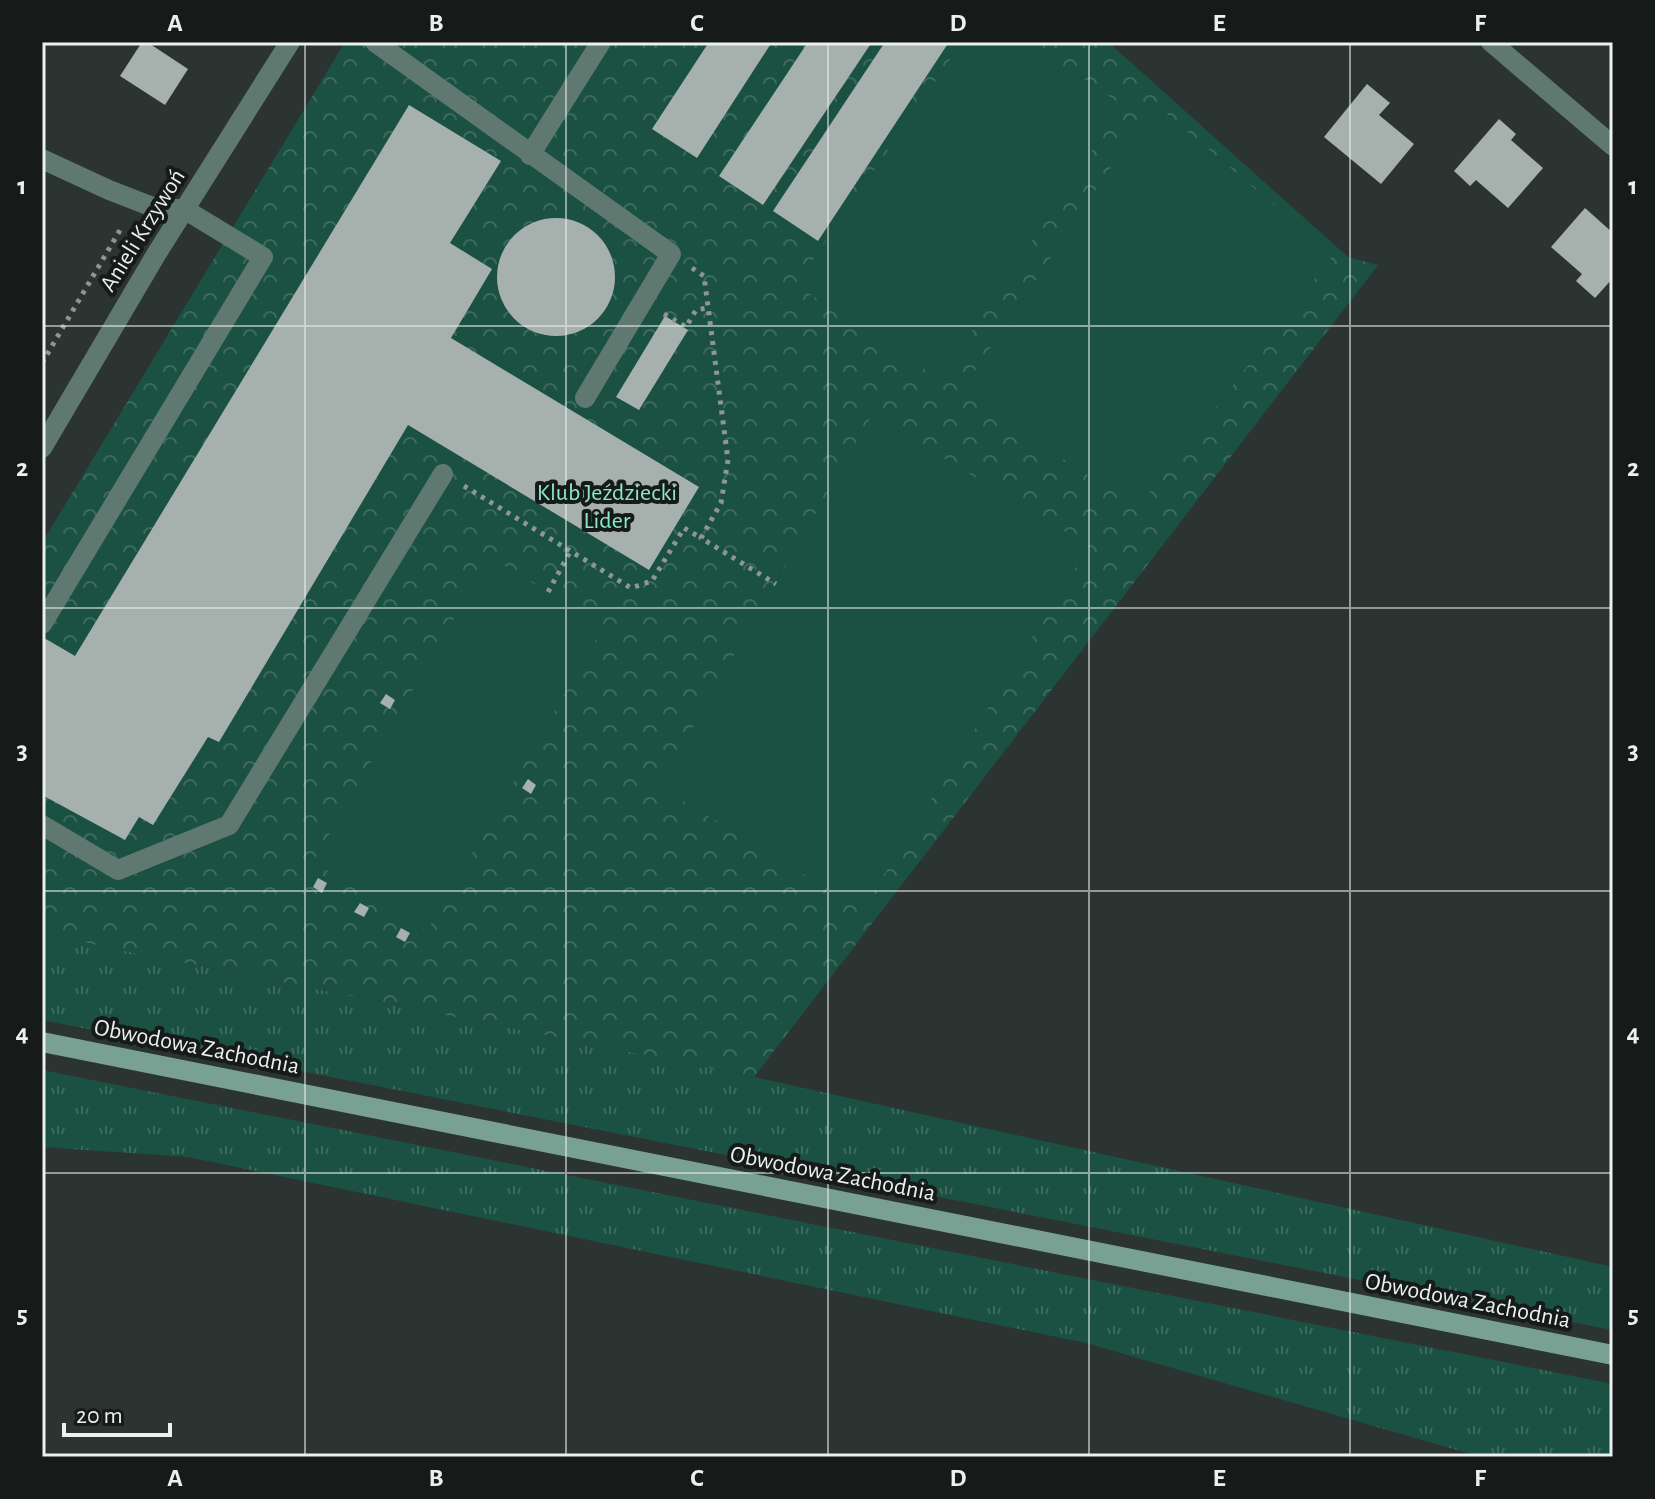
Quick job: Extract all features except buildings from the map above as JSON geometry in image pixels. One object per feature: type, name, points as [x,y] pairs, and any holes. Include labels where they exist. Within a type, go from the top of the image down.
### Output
[{"type":"main road","name":"Obwodowa Zachodnia","points":[[42,1042],[1613,1355]]},
{"type":"street","name":"Anieli Krzywoń","points":[[42,448],[184,209],[290,42]]},
{"type":"street","points":[[375,42],[671,254],[585,398]]},
{"type":"street","points":[[530,155],[601,42]]},
{"type":"street","points":[[1491,42],[1613,146]]},
{"type":"street","points":[[42,159],[158,209],[184,209],[263,257],[42,624]]},
{"type":"street","points":[[42,825],[118,870],[229,825],[443,474]]},
{"type":"path","points":[[42,363],[126,220]]},
{"type":"path","points":[[671,254],[704,276],[728,460],[721,503],[701,538]]},
{"type":"path","points":[[643,301],[686,328],[696,310],[707,308]]},
{"type":"path","points":[[443,474],[631,588],[652,581],[684,528],[776,584]]},
{"type":"path","points":[[548,592],[571,550]]},
{"type":"green space","name":"Klub Jeździecki Lider","points":[[345,42],[1108,42],[1348,257],[1378,265],[754,1077],[42,934],[42,543]]},
{"type":"green space","points":[[962,42],[1028,42],[1122,105],[940,379],[796,285]]},
{"type":"green space","points":[[1154,103],[1333,255],[1138,508],[961,392]]},
{"type":"green space","points":[[872,415],[1089,546],[862,910],[659,786]]},
{"type":"green space","points":[[490,557],[604,626],[427,931],[313,862]]},
{"type":"green space","points":[[42,934],[754,1077],[1613,1267],[1613,1330],[42,1020]]},
{"type":"green space","points":[[42,1070],[1613,1384],[1613,1457],[1481,1457],[1086,1343],[188,1157],[42,1147]]}]
